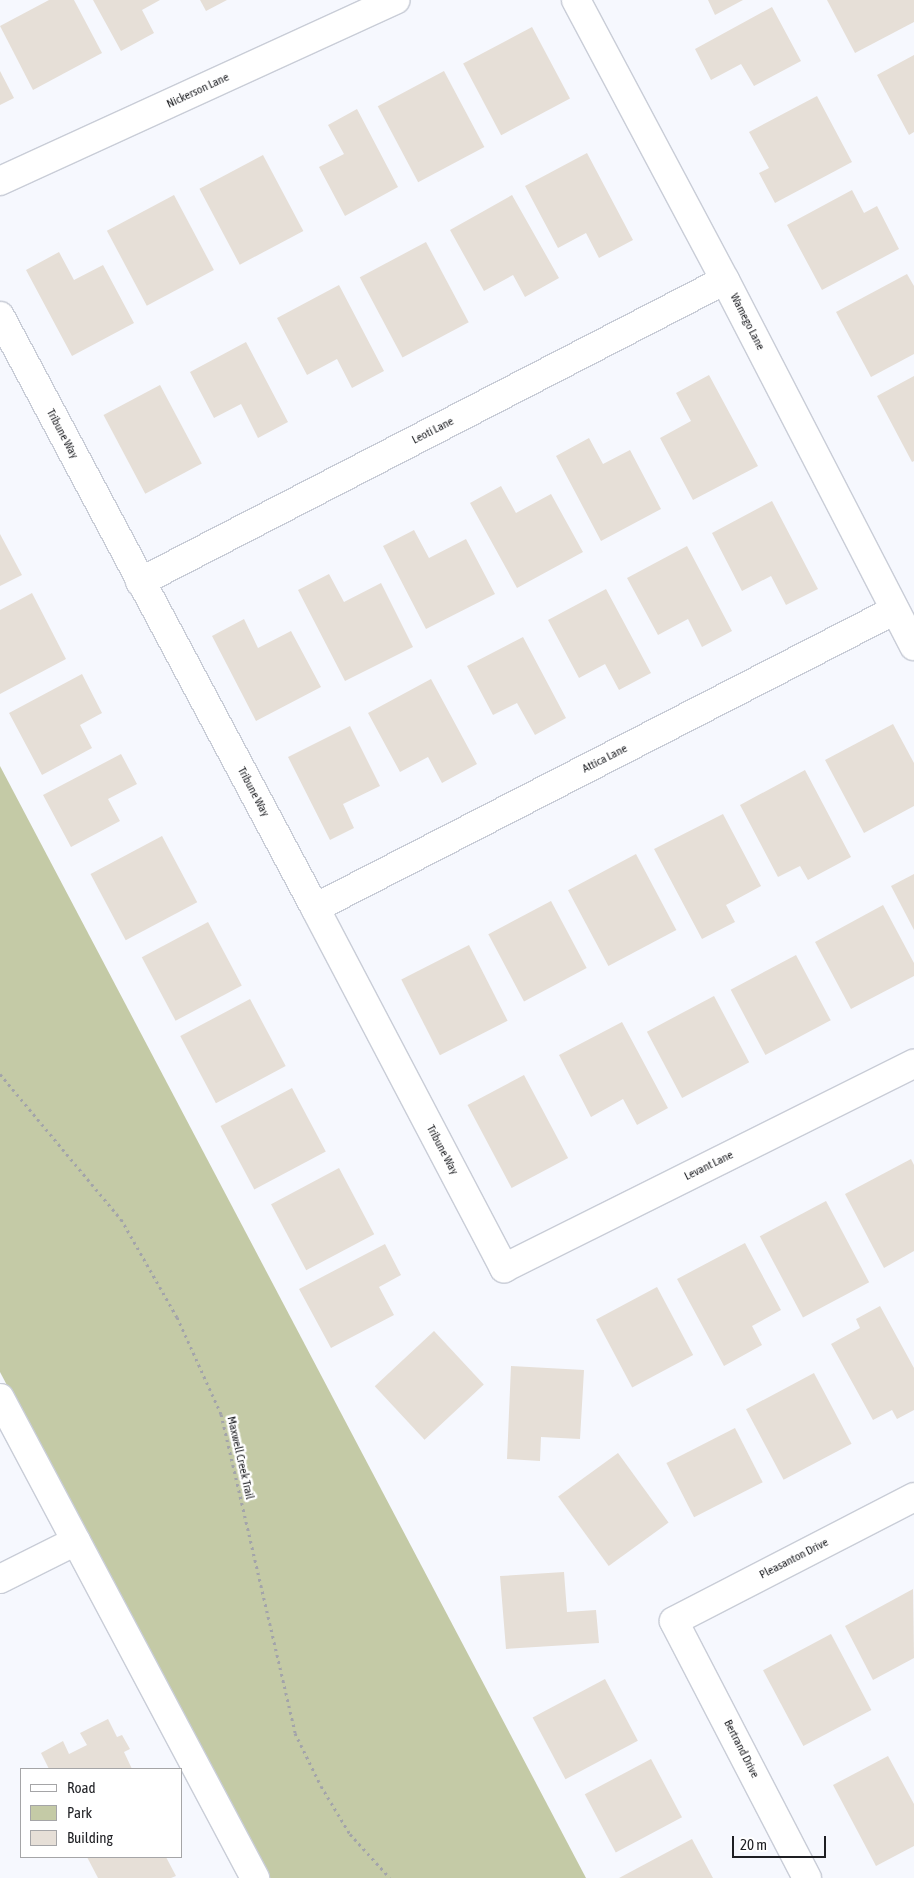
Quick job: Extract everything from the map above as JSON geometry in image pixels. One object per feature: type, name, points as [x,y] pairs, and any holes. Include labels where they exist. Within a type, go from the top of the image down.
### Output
[{"type":"street","name":"Nickerson Lane","points":[[0,181],[396,0]]},
{"type":"street","name":"Wamego Lane","points":[[576,0],[725,280],[914,646]]},
{"type":"street","name":"Leoti Lane","points":[[140,582],[725,280]]},
{"type":"street","name":"Tribune Way","points":[[0,316],[504,1268]]},
{"type":"street","name":"Attica Lane","points":[[315,908],[895,610]]},
{"type":"street","name":"Levant Lane","points":[[504,1268],[914,1064]]},
{"type":"street","points":[[0,1398],[255,1878]]},
{"type":"street","name":"Pleasanton Drive","points":[[674,1621],[914,1497]]},
{"type":"street","points":[[0,1580],[76,1541]]},
{"type":"street","name":"Bertrand Drive","points":[[674,1621],[807,1878]]},
{"type":"path","name":"Maxwell Creek Trail","points":[[0,1074],[79,1166],[121,1219],[177,1317],[221,1414],[295,1733],[321,1786],[350,1834],[390,1878]]},
{"type":"green space","points":[[0,766],[586,1878],[267,1878],[0,1372]]},
{"type":"building","points":[[49,0],[74,0],[102,53],[33,90],[0,26]]},
{"type":"building","points":[[93,0],[160,0],[142,10],[154,33],[121,51]]},
{"type":"building","points":[[200,0],[227,0],[206,11]]},
{"type":"building","points":[[708,0],[743,0],[715,15]]},
{"type":"building","points":[[827,0],[914,0],[914,22],[855,53]]},
{"type":"building","points":[[772,7],[801,61],[754,86],[741,64],[711,80],[695,49]]},
{"type":"building","points":[[532,27],[570,99],[501,135],[463,64]]},
{"type":"building","points":[[914,55],[914,132],[909,135],[877,75]]},
{"type":"building","points":[[0,71],[14,98],[0,105]]},
{"type":"building","points":[[444,71],[484,147],[418,182],[378,106]]},
{"type":"building","points":[[817,96],[852,162],[775,203],[759,173],[769,168],[749,132]]},
{"type":"building","points":[[357,109],[398,187],[345,216],[319,167],[344,154],[328,125]]},
{"type":"building","points":[[587,153],[633,240],[599,258],[586,233],[558,248],[525,186]]},
{"type":"building","points":[[263,155],[303,231],[240,265],[199,189]]},
{"type":"building","points":[[852,190],[864,213],[877,206],[899,249],[822,290],[787,225]]},
{"type":"building","points":[[174,195],[214,270],[147,306],[107,231]]},
{"type":"building","points":[[512,195],[559,278],[525,297],[513,275],[484,291],[450,230]]},
{"type":"building","points":[[426,242],[469,322],[403,358],[360,277]]},
{"type":"building","points":[[59,252],[74,280],[103,265],[134,323],[72,356],[26,270]]},
{"type":"building","points":[[907,274],[914,286],[914,354],[871,377],[836,312]]},
{"type":"building","points":[[339,285],[384,371],[352,388],[337,359],[307,375],[277,318]]},
{"type":"building","points":[[246,342],[288,422],[258,438],[241,404],[214,418],[190,372]]},
{"type":"building","points":[[709,375],[758,466],[693,500],[660,438],[691,421],[676,393]]},
{"type":"building","points":[[914,376],[914,461],[912,462],[877,396]]},
{"type":"building","points":[[160,385],[202,464],[145,494],[103,415]]},
{"type":"building","points":[[589,438],[603,464],[630,450],[661,509],[601,541],[556,456]]},
{"type":"building","points":[[501,486],[516,513],[551,494],[583,552],[517,588],[470,503]]},
{"type":"building","points":[[772,501],[818,589],[786,605],[771,576],[742,591],[712,533]]},
{"type":"building","points":[[414,530],[429,558],[466,539],[495,594],[426,629],[383,546]]},
{"type":"building","points":[[0,534],[22,575],[0,586]]},
{"type":"building","points":[[687,546],[732,631],[702,647],[688,619],[658,635],[627,578]]},
{"type":"building","points":[[329,574],[344,602],[381,583],[413,647],[345,681],[298,590]]},
{"type":"building","points":[[606,589],[651,673],[619,690],[605,664],[579,678],[548,620]]},
{"type":"building","points":[[32,593],[66,659],[0,694],[0,610]]},
{"type":"building","points":[[244,619],[258,648],[291,631],[321,687],[256,721],[212,636]]},
{"type":"building","points":[[523,637],[566,718],[535,735],[517,703],[493,715],[467,666]]},
{"type":"building","points":[[82,674],[102,713],[80,725],[92,748],[42,775],[9,713]]},
{"type":"building","points":[[431,679],[477,764],[442,783],[428,757],[400,772],[368,713]]},
{"type":"building","points":[[893,724],[914,763],[914,806],[864,833],[825,760]]},
{"type":"building","points":[[350,726],[380,786],[343,804],[354,828],[330,840],[288,757]]},
{"type":"building","points":[[121,754],[137,784],[108,799],[120,821],[71,847],[43,795]]},
{"type":"building","points":[[805,770],[851,857],[808,880],[800,866],[778,877],[740,805]]},
{"type":"building","points":[[723,814],[761,886],[726,905],[735,922],[702,939],[654,849]]},
{"type":"building","points":[[162,836],[197,902],[126,940],[90,874]]},
{"type":"building","points":[[636,854],[676,930],[608,966],[568,890]]},
{"type":"building","points":[[914,874],[914,930],[891,886]]},
{"type":"building","points":[[551,901],[587,968],[524,1001],[488,934]]},
{"type":"building","points":[[883,905],[914,963],[914,976],[851,1009],[815,942]]},
{"type":"building","points":[[208,922],[242,986],[176,1021],[142,957]]},
{"type":"building","points":[[469,945],[508,1021],[440,1055],[401,980]]},
{"type":"building","points":[[796,955],[831,1020],[765,1055],[731,990]]},
{"type":"building","points":[[714,996],[749,1062],[682,1098],[647,1032]]},
{"type":"building","points":[[250,999],[286,1066],[216,1103],[180,1036]]},
{"type":"building","points":[[622,1022],[668,1108],[637,1125],[623,1099],[591,1117],[559,1055]]},
{"type":"building","points":[[524,1075],[568,1158],[512,1188],[467,1105]]},
{"type":"building","points":[[292,1088],[326,1152],[254,1190],[220,1126]]},
{"type":"building","points":[[911,1159],[914,1165],[914,1251],[884,1268],[845,1194]]},
{"type":"building","points":[[339,1168],[374,1234],[306,1270],[271,1204]]},
{"type":"building","points":[[826,1201],[869,1282],[803,1317],[760,1236]]},
{"type":"building","points":[[745,1243],[781,1310],[752,1326],[762,1345],[724,1366],[677,1279]]},
{"type":"building","points":[[385,1244],[401,1275],[379,1287],[394,1315],[331,1348],[299,1289]]},
{"type":"building","points":[[657,1287],[693,1355],[632,1387],[596,1319]]},
{"type":"building","points":[[880,1306],[914,1368],[914,1410],[897,1419],[892,1410],[873,1420],[831,1344],[860,1328],[856,1319]]},
{"type":"building","points":[[434,1331],[484,1384],[425,1440],[375,1386]]},
{"type":"building","points":[[511,1366],[584,1370],[580,1439],[541,1437],[540,1461],[507,1459]]},
{"type":"building","points":[[814,1373],[852,1444],[784,1480],[746,1409]]},
{"type":"building","points":[[735,1428],[763,1482],[694,1517],[666,1463]]},
{"type":"building","points":[[618,1453],[669,1523],[609,1566],[558,1496]]},
{"type":"building","points":[[564,1572],[567,1612],[596,1610],[599,1643],[506,1649],[500,1576]]},
{"type":"building","points":[[913,1589],[914,1658],[873,1680],[845,1626]]},
{"type":"building","points":[[831,1634],[871,1710],[803,1746],[763,1670]]},
{"type":"building","points":[[605,1679],[638,1741],[565,1779],[533,1717]]},
{"type":"building","points":[[108,1719],[117,1737],[122,1735],[130,1749],[124,1752],[132,1768],[48,1768],[41,1753],[63,1741],[69,1754],[87,1745],[80,1733]]},
{"type":"building","points":[[888,1756],[914,1804],[914,1846],[876,1866],[833,1785]]},
{"type":"building","points":[[651,1759],[682,1817],[616,1852],[585,1794]]},
{"type":"building","points":[[692,1839],[713,1878],[619,1878]]},
{"type":"building","points":[[88,1858],[167,1858],[176,1876],[171,1878],[98,1878]]}]
